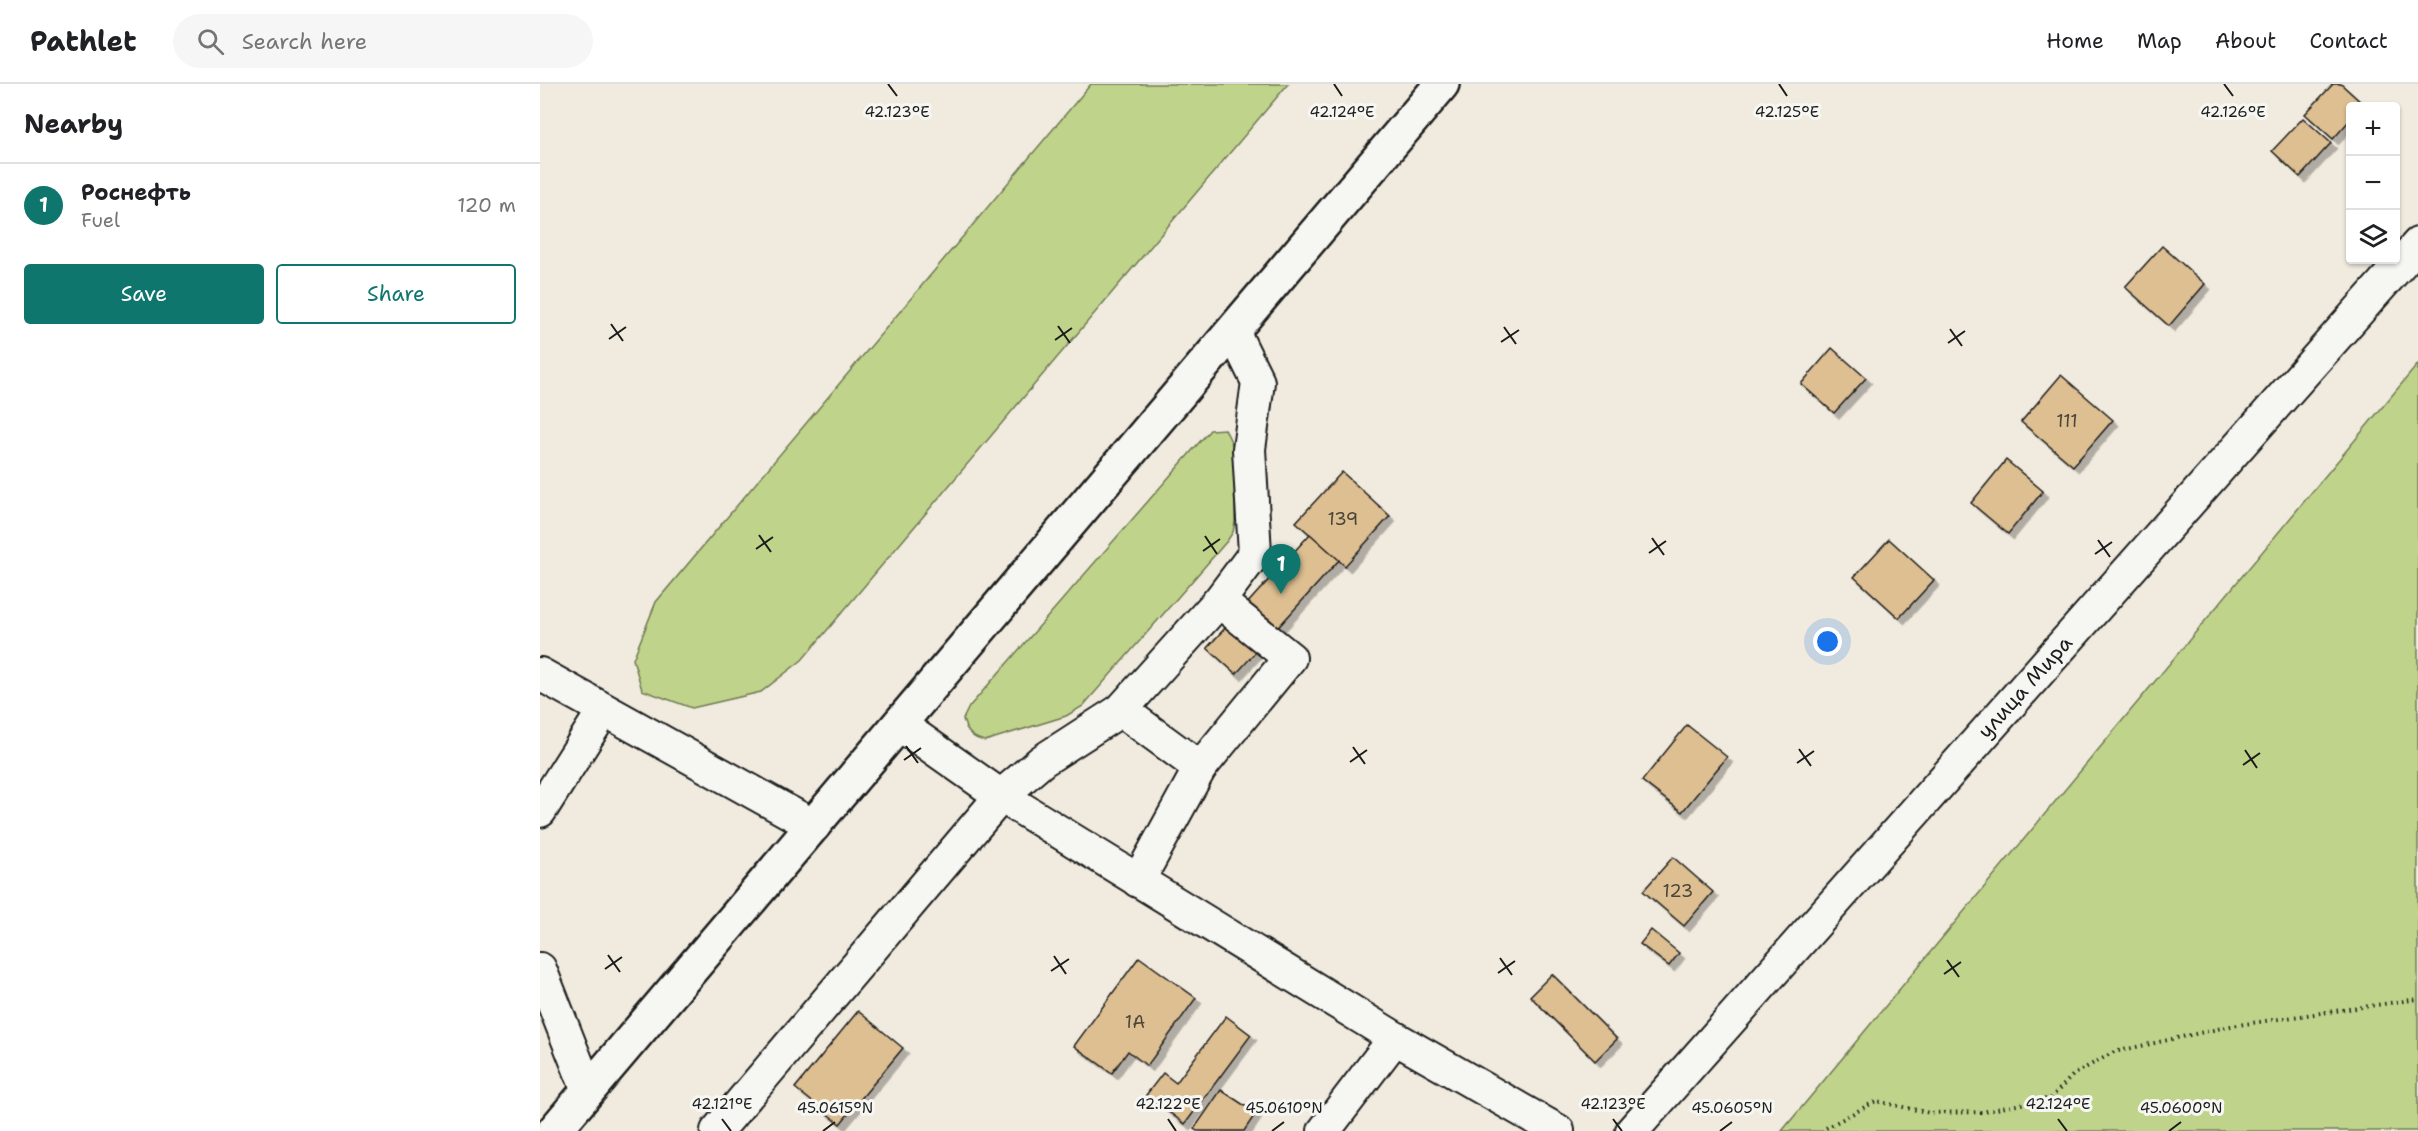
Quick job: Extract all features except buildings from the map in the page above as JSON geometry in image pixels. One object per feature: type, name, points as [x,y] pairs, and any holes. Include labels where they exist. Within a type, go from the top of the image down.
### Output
[{"type":"highway","points":[[554,1131],[1442,84]]},
{"type":"street","name":"улица Мира","points":[[1632,1131],[2418,244]]},
{"type":"street","points":[[717,1131],[1001,796],[1042,760],[1121,710],[1219,601],[1255,553],[1249,450],[1258,382],[1233,332]]},
{"type":"street","points":[[1138,881],[1200,768],[1290,658],[1219,601]]},
{"type":"street","points":[[540,674],[814,826]]},
{"type":"street","points":[[540,811],[604,710]]},
{"type":"street","points":[[1121,710],[1200,768]]},
{"type":"street","points":[[899,724],[1001,796],[1138,881],[1395,1038],[1558,1131]]},
{"type":"street","points":[[540,969],[588,1091]]},
{"type":"street","points":[[1324,1131],[1395,1038]]},
{"type":"path","points":[[1826,1128],[1876,1101],[1930,1113],[1982,1112],[2051,1098],[2073,1074],[2114,1052],[2231,1026],[2418,999]]},
{"type":"green space","points":[[1091,84],[1288,84],[802,660],[761,692],[692,708],[642,690],[633,659],[656,602]]},
{"type":"green space","points":[[2418,364],[2418,1131],[1782,1131]]},
{"type":"green space","points":[[1225,429],[1234,448],[1235,522],[1233,532],[1227,541],[1083,706],[1066,716],[985,741],[973,736],[966,728],[963,719],[969,707],[1210,430]]},
{"type":"place","name":"Роснефть","points":[[1281,594]]}]
